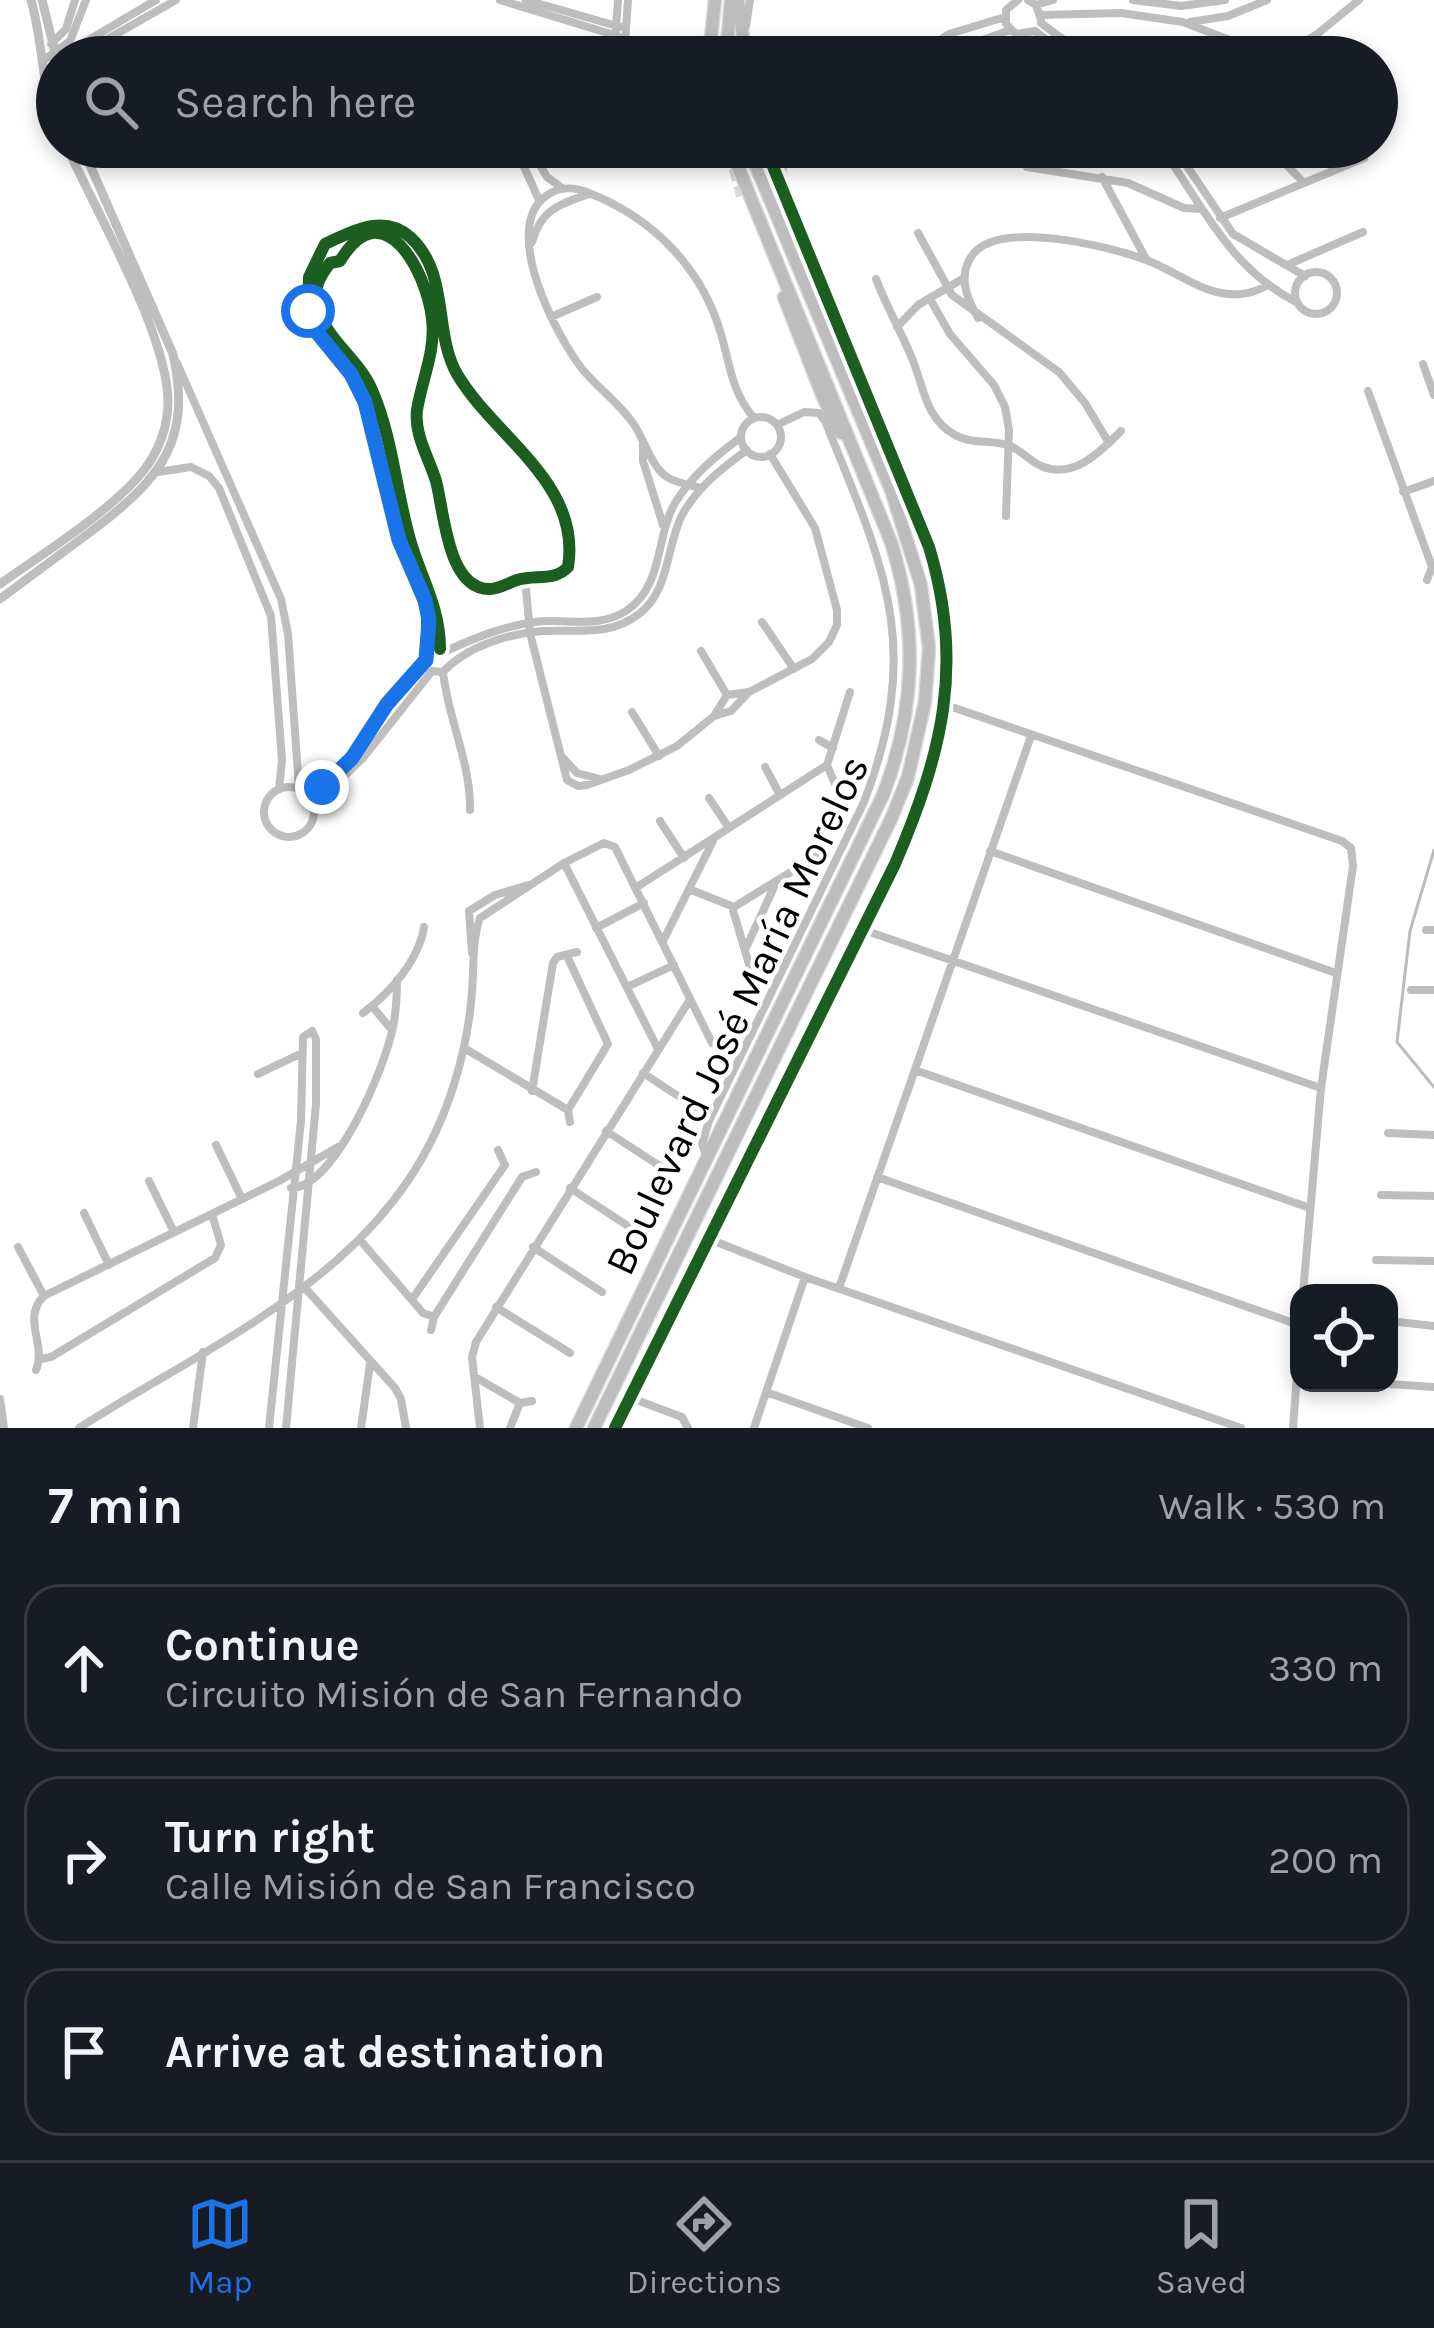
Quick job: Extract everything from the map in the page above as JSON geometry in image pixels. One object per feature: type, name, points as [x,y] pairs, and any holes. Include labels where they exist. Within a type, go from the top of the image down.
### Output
[{"type":"main road","points":[[711,36],[715,0]]},
{"type":"main road","points":[[735,0],[741,36]]},
{"type":"main road","points":[[729,36],[735,0]]},
{"type":"main road","name":"Boulevard José María Morelos","points":[[576,1428],[858,851],[902,740],[911,678],[910,627],[897,559],[739,168]]},
{"type":"main road","name":"Boulevard José María Morelos","points":[[594,1428],[892,818],[916,749],[929,666],[925,604],[909,541],[757,168]]},
{"type":"main road","points":[[742,196],[836,427],[850,440]]},
{"type":"main road","points":[[819,273],[855,405]]},
{"type":"main road","points":[[847,474],[868,483]]},
{"type":"street","points":[[31,0],[44,36]]},
{"type":"street","points":[[42,0],[48,36]]},
{"type":"street","points":[[94,36],[156,0]]},
{"type":"street","points":[[113,36],[176,0]]},
{"type":"street","points":[[500,0],[619,31]]},
{"type":"street","points":[[526,0],[619,31]]},
{"type":"street","points":[[618,0],[620,36]]},
{"type":"street","points":[[618,36],[628,0]]},
{"type":"street","points":[[746,36],[750,0]]},
{"type":"street","points":[[1018,0],[1010,4],[1005,17],[1010,30],[1022,36],[1057,14],[1120,13],[1183,22],[1221,36]]},
{"type":"street","points":[[1050,36],[1039,23],[1032,2],[1053,0]]},
{"type":"street","points":[[1133,0],[1225,0]]},
{"type":"street","points":[[1183,22],[1228,16],[1267,0]]},
{"type":"street","points":[[1314,36],[1359,0]]},
{"type":"street","points":[[71,36],[80,2]]},
{"type":"street","points":[[1054,34],[1057,14]]},
{"type":"street","points":[[1228,16],[1223,30],[1230,36]]},
{"type":"street","points":[[946,36],[1005,17]]},
{"type":"street","points":[[1039,23],[1057,36]]},
{"type":"street","points":[[994,36],[1010,30]]},
{"type":"street","points":[[0,584],[130,485],[156,450],[168,413],[156,343],[77,168]]},
{"type":"street","points":[[91,168],[248,517],[285,616],[298,788],[312,801],[315,814],[300,836],[283,837],[268,827],[264,810],[271,794],[298,788]]},
{"type":"street","points":[[525,168],[540,201]]},
{"type":"street","points":[[542,168],[564,189],[590,193],[660,235],[686,263],[714,315],[738,395],[754,418]]},
{"type":"street","points":[[615,1428],[920,806],[946,705],[947,630],[938,576],[774,168]]},
{"type":"street","points":[[781,168],[783,189]]},
{"type":"street","points":[[1041,168],[1139,186],[1184,208],[1201,209]]},
{"type":"street","points":[[1175,168],[1227,247],[1266,286],[1316,314],[1330,308],[1336,289],[1324,274],[1318,250]]},
{"type":"street","points":[[1188,168],[1220,218],[1240,239],[1305,276],[1324,274]]},
{"type":"street","points":[[1289,168],[1303,182]]},
{"type":"street","points":[[1220,218],[1339,168]]},
{"type":"street","points":[[1102,177],[1147,260]]},
{"type":"street","points":[[564,189],[540,201],[531,220],[535,276],[551,317],[584,371],[622,410],[664,475],[701,488]]},
{"type":"street","points":[[530,247],[538,224],[551,207],[590,193]]},
{"type":"street","points":[[326,259],[340,261],[358,239],[380,234],[404,246],[417,267],[428,296],[433,331],[417,411],[418,429],[449,546],[463,574],[493,589],[566,570],[569,556],[562,511],[545,480],[481,408],[456,372],[436,285],[420,250],[401,231],[381,225],[358,228],[325,244],[326,259],[315,292],[318,312],[373,391],[411,544],[436,605],[449,714],[470,781],[470,810]]},
{"type":"street","points":[[1286,266],[1363,232]]},
{"type":"street","points":[[918,233],[948,289],[978,318],[1059,372],[1109,443]]},
{"type":"street","points":[[897,327],[964,278],[975,251],[1004,236],[1034,237],[1147,260],[1217,292],[1244,295],[1266,286]]},
{"type":"street","points":[[335,240],[345,252]]},
{"type":"street","points":[[326,259],[309,277],[308,311],[316,331],[351,374],[365,402],[399,540],[428,609],[427,658],[432,671]]},
{"type":"street","points":[[1298,304],[1297,285],[1305,276]]},
{"type":"street","points":[[964,278],[978,318]]},
{"type":"street","points":[[876,279],[915,365],[928,407],[942,426],[966,440],[1008,444],[1053,469],[1090,460],[1121,431]]},
{"type":"street","points":[[551,317],[597,297]]},
{"type":"street","points":[[930,299],[950,334],[1000,395],[1008,419],[1006,516]]},
{"type":"street","points":[[0,599],[128,503],[158,472],[179,417],[173,354]]},
{"type":"street","points":[[1423,364],[1434,395]]},
{"type":"street","points":[[1368,391],[1433,567],[1427,580]]},
{"type":"street","points":[[708,1157],[702,1144],[709,1120],[864,802],[890,719],[896,654],[890,599],[877,548],[820,414],[804,412],[777,425]]},
{"type":"street","points":[[651,593],[664,529],[688,484],[741,437],[754,418],[777,425],[781,438],[770,454],[757,456],[747,450],[741,437]]},
{"type":"street","points":[[643,440],[642,455],[664,529]]},
{"type":"street","points":[[374,735],[387,704],[427,658],[478,636],[604,620],[624,613],[651,593],[680,519],[701,488],[747,450]]},
{"type":"street","points":[[720,454],[727,465]]},
{"type":"street","points":[[525,578],[530,628],[562,771],[570,783],[583,786],[659,756],[830,642],[838,615],[812,518],[770,454]]},
{"type":"street","points":[[158,472],[184,466],[203,471],[219,488],[260,583],[273,626],[282,767],[279,789]]},
{"type":"street","points":[[1403,492],[1434,481]]},
{"type":"street","points":[[236,523],[248,517]]},
{"type":"street","points":[[762,622],[794,669]]},
{"type":"street","points":[[701,651],[728,694]]},
{"type":"street","points":[[432,671],[443,672]]},
{"type":"street","points":[[312,801],[432,671]]},
{"type":"street","points":[[728,694],[749,692]]},
{"type":"street","points":[[637,887],[827,765],[850,692]]},
{"type":"street","points":[[714,716],[728,694]]},
{"type":"street","points":[[387,704],[397,713]]},
{"type":"street","points":[[946,705],[1351,848],[1353,866],[1321,1088],[1304,1284]]},
{"type":"street","points":[[632,712],[659,756]]},
{"type":"street","points":[[838,1288],[1031,736]]},
{"type":"street","points":[[819,740],[833,748]]},
{"type":"street","points":[[827,765],[842,800]]},
{"type":"street","points":[[765,767],[780,795]]},
{"type":"street","points":[[709,798],[729,828]]},
{"type":"street","points":[[660,821],[684,858]]},
{"type":"street","points":[[663,942],[715,837]]},
{"type":"street","points":[[478,922],[564,862],[610,843],[637,887],[712,1043]]},
{"type":"street","points":[[990,850],[1336,974]]},
{"type":"street","points":[[689,889],[732,907],[820,854]]},
{"type":"street","points":[[564,862],[658,1048]]},
{"type":"street","points":[[470,911],[495,896],[530,885]]},
{"type":"street","points":[[745,951],[775,885]]},
{"type":"street","points":[[79,1428],[303,1292],[360,1240],[410,1176],[440,1123],[464,1048],[478,922],[462,900]]},
{"type":"street","points":[[596,928],[644,903]]},
{"type":"street","points":[[732,907],[754,981]]},
{"type":"street","points":[[470,911],[474,961]]},
{"type":"street","points":[[392,1030],[368,1010],[419,948],[424,927]]},
{"type":"street","points":[[861,929],[1321,1088]]},
{"type":"street","points":[[532,1091],[553,962],[578,952]]},
{"type":"street","points":[[567,956],[608,1044],[568,1110],[570,1122]]},
{"type":"street","points":[[626,987],[674,965]]},
{"type":"street","points":[[294,1190],[326,1169],[365,1102],[392,1030],[397,980]]},
{"type":"street","points":[[1411,990],[1434,991]]},
{"type":"street","points":[[480,1428],[473,1347],[690,1000]]},
{"type":"street","points":[[269,1428],[299,1143],[303,1034],[314,1031],[318,1074],[303,1292],[286,1428]]},
{"type":"street","points":[[464,1048],[568,1110]]},
{"type":"street","points":[[258,1074],[302,1053]]},
{"type":"street","points":[[914,1070],[1310,1208]]},
{"type":"street","points":[[643,1073],[694,1107]]},
{"type":"street","points":[[606,1131],[662,1168]]},
{"type":"street","points":[[1388,1133],[1434,1135]]},
{"type":"street","points":[[299,1143],[312,1144]]},
{"type":"street","points":[[216,1145],[242,1199]]},
{"type":"street","points":[[36,1370],[40,1359],[33,1315],[44,1296],[310,1166],[338,1147]]},
{"type":"street","points":[[498,1150],[505,1166],[518,1170],[522,1177]]},
{"type":"street","points":[[413,1298],[505,1166]]},
{"type":"street","points":[[431,1330],[434,1317],[522,1177],[536,1172]]},
{"type":"street","points":[[877,1177],[1290,1322]]},
{"type":"street","points":[[149,1181],[174,1232]]},
{"type":"street","points":[[279,1181],[294,1190]]},
{"type":"street","points":[[570,1188],[631,1228]]},
{"type":"street","points":[[1381,1195],[1434,1196]]},
{"type":"street","points":[[83,1213],[109,1265]]},
{"type":"street","points":[[40,1359],[51,1357],[215,1258],[221,1245],[212,1214]]},
{"type":"street","points":[[709,1238],[805,1277],[1241,1428]]},
{"type":"street","points":[[360,1240],[423,1313],[434,1317]]},
{"type":"street","points":[[533,1246],[602,1292]]},
{"type":"street","points":[[18,1247],[44,1296]]},
{"type":"street","points":[[1376,1260],[1434,1261]]},
{"type":"street","points":[[754,1428],[805,1277]]},
{"type":"street","points":[[303,1292],[398,1393],[406,1428]]},
{"type":"street","points":[[496,1307],[570,1354]]},
{"type":"street","points":[[1398,1322],[1434,1326]]},
{"type":"street","points":[[193,1428],[203,1352]]},
{"type":"street","points":[[361,1428],[370,1362]]},
{"type":"street","points":[[475,1376],[520,1403],[532,1402]]},
{"type":"street","points":[[1398,1385],[1434,1388]]},
{"type":"street","points":[[766,1392],[868,1428]]},
{"type":"street","points":[[1293,1428],[1296,1392]]},
{"type":"street","points":[[631,1398],[682,1417],[688,1428]]},
{"type":"street","points":[[0,1399],[4,1428]]},
{"type":"street","points":[[510,1428],[520,1403]]},
{"type":"waterway","points":[[1434,850],[1410,931],[1397,1042],[1434,1087]]},
{"type":"tunnel","points":[[735,168],[742,196]]},
{"type":"cycle path","points":[[615,1428],[895,864],[925,785],[943,708],[945,631],[929,547],[774,168]]},
{"type":"cycle path","points":[[427,657],[427,609],[399,540],[365,402],[351,374],[316,331],[308,311],[309,277],[325,244],[367,227],[400,230],[423,252],[436,285],[445,340],[457,374],[549,486],[569,537],[568,567],[557,575],[524,578],[490,589],[465,577],[450,546],[418,428],[417,410],[432,342],[432,319],[422,280],[400,245],[387,235],[372,233],[356,241],[323,273],[317,305],[327,328],[366,379],[379,408],[411,543],[434,607],[440,649]]},
{"type":"route","points":[[308,311],[323,342],[358,383],[393,501],[399,540],[429,620],[426,660],[387,704],[352,758],[322,787]]}]
